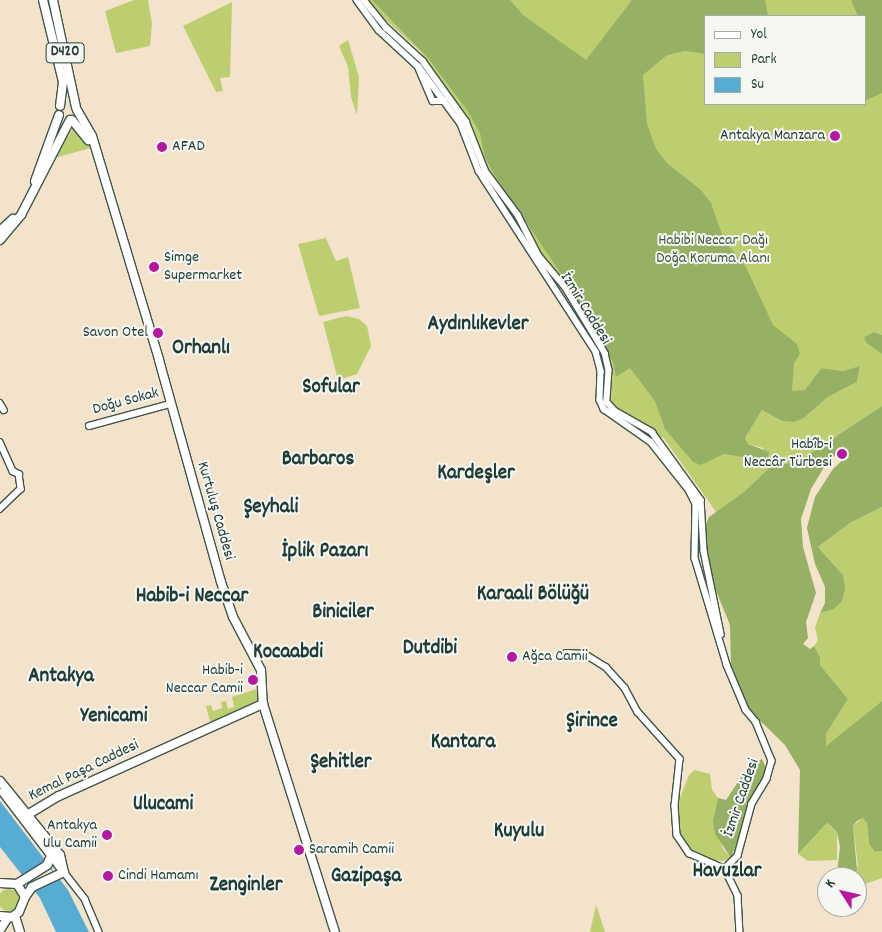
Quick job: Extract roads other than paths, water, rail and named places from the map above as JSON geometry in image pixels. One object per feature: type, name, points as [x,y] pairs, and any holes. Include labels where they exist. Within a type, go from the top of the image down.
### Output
[{"type":"main road","name":"D420","points":[[42,0],[63,82],[60,110]]},
{"type":"main road","name":"D420","points":[[53,0],[76,108]]},
{"type":"main road","points":[[0,232],[13,219],[28,194],[47,154],[60,110],[68,102],[76,108],[92,136],[112,205]]},
{"type":"main road","points":[[0,240],[21,215],[76,108]]},
{"type":"main road","points":[[60,110],[84,132],[112,205]]},
{"type":"main road","name":"Kurtuluş Caddesi","points":[[112,205],[221,582],[233,617],[261,670],[263,704],[335,932]]},
{"type":"main road","name":"Kemal Paşa Caddesi","points":[[27,815],[59,796],[263,704]]},
{"type":"main road","points":[[0,781],[60,855],[64,872]]},
{"type":"main road","points":[[0,789],[64,872]]},
{"type":"main road","points":[[0,883],[17,884],[48,865],[51,856]]},
{"type":"main road","points":[[0,930],[8,916],[23,908],[25,897],[32,888],[54,874],[64,872]]},
{"type":"main road","points":[[17,884],[25,897]]},
{"type":"main road","points":[[8,916],[20,932]]},
{"type":"street","name":"İzmir Caddesi","points":[[357,0],[379,30],[418,66],[463,128],[485,181],[596,352],[601,371],[600,400],[604,409],[651,442],[694,498],[697,510],[695,558],[723,651],[772,761],[767,779],[752,804],[738,856],[725,869]]},
{"type":"street","name":"İzmir Caddesi","points":[[364,0],[383,24],[423,61],[466,121],[486,172],[518,215],[539,256],[566,288],[605,353],[609,370],[607,402],[615,411],[652,432],[701,500],[704,551],[719,612],[723,651]]},
{"type":"street","points":[[0,402],[4,410]]},
{"type":"street","name":"Doğu Sokak","points":[[89,426],[170,404]]},
{"type":"street","points":[[0,442],[13,471],[19,474],[21,489],[0,509]]},
{"type":"street","points":[[566,653],[585,654],[606,667],[625,688],[638,712],[680,759],[675,806],[677,834],[688,854],[725,869],[738,896],[740,932]]},
{"type":"street","points":[[64,872],[85,899],[99,932]]},
{"type":"water","points":[[0,801],[68,890],[89,932],[56,932],[40,898],[0,847]]},
{"type":"place","name":"Antakya Manzara","points":[[835,136]]},
{"type":"place","name":"AFAD","points":[[162,147]]},
{"type":"place","name":"Simge Supermarket","points":[[154,267]]},
{"type":"place","name":"Savon Otel","points":[[158,333]]},
{"type":"place","name":"Habîb-i Neccâr Türbesi","points":[[842,454]]},
{"type":"place","name":"Ağca Camii","points":[[512,657]]},
{"type":"place","name":"Habib-i Neccar Camii","points":[[253,680]]},
{"type":"place","name":"Antakya Ulu Camii","points":[[107,835]]},
{"type":"place","name":"Saramih Camii","points":[[299,850]]},
{"type":"place","name":"Cindi Hamamı","points":[[108,876]]},
{"type":"district","name":"Aydınlıkevler","points":[[478,325]]},
{"type":"district","name":"Orhanlı","points":[[201,349]]},
{"type":"district","name":"Sofular","points":[[331,388]]},
{"type":"district","name":"Barbaros","points":[[318,460]]},
{"type":"district","name":"Kardeşler","points":[[476,474]]},
{"type":"district","name":"Şeyhali","points":[[271,508]]},
{"type":"district","name":"İplik Pazarı","points":[[325,552]]},
{"type":"district","name":"Karaali Bölüğü","points":[[533,595]]},
{"type":"district","name":"Habib-i Neccar","points":[[192,597]]},
{"type":"district","name":"Biniciler","points":[[343,613]]},
{"type":"district","name":"Dutdibi","points":[[430,649]]},
{"type":"district","name":"Kocaabdi","points":[[288,653]]},
{"type":"district","name":"Antakya","points":[[61,677]]},
{"type":"district","name":"Yenicami","points":[[114,717]]},
{"type":"district","name":"Şirince","points":[[592,722]]},
{"type":"district","name":"Kantara","points":[[463,743]]},
{"type":"district","name":"Şehitler","points":[[341,763]]},
{"type":"district","name":"Ulucami","points":[[163,805]]},
{"type":"district","name":"Kuyulu","points":[[519,832]]},
{"type":"district","name":"Havuzlar","points":[[727,872]]},
{"type":"district","name":"Gazipaşa","points":[[366,877]]},
{"type":"district","name":"Zenginler","points":[[246,886]]},
{"type":"park label","name":"Habibi Neccar Dağı Doğa Koruma Alanı","points":[[713,250]]}]
